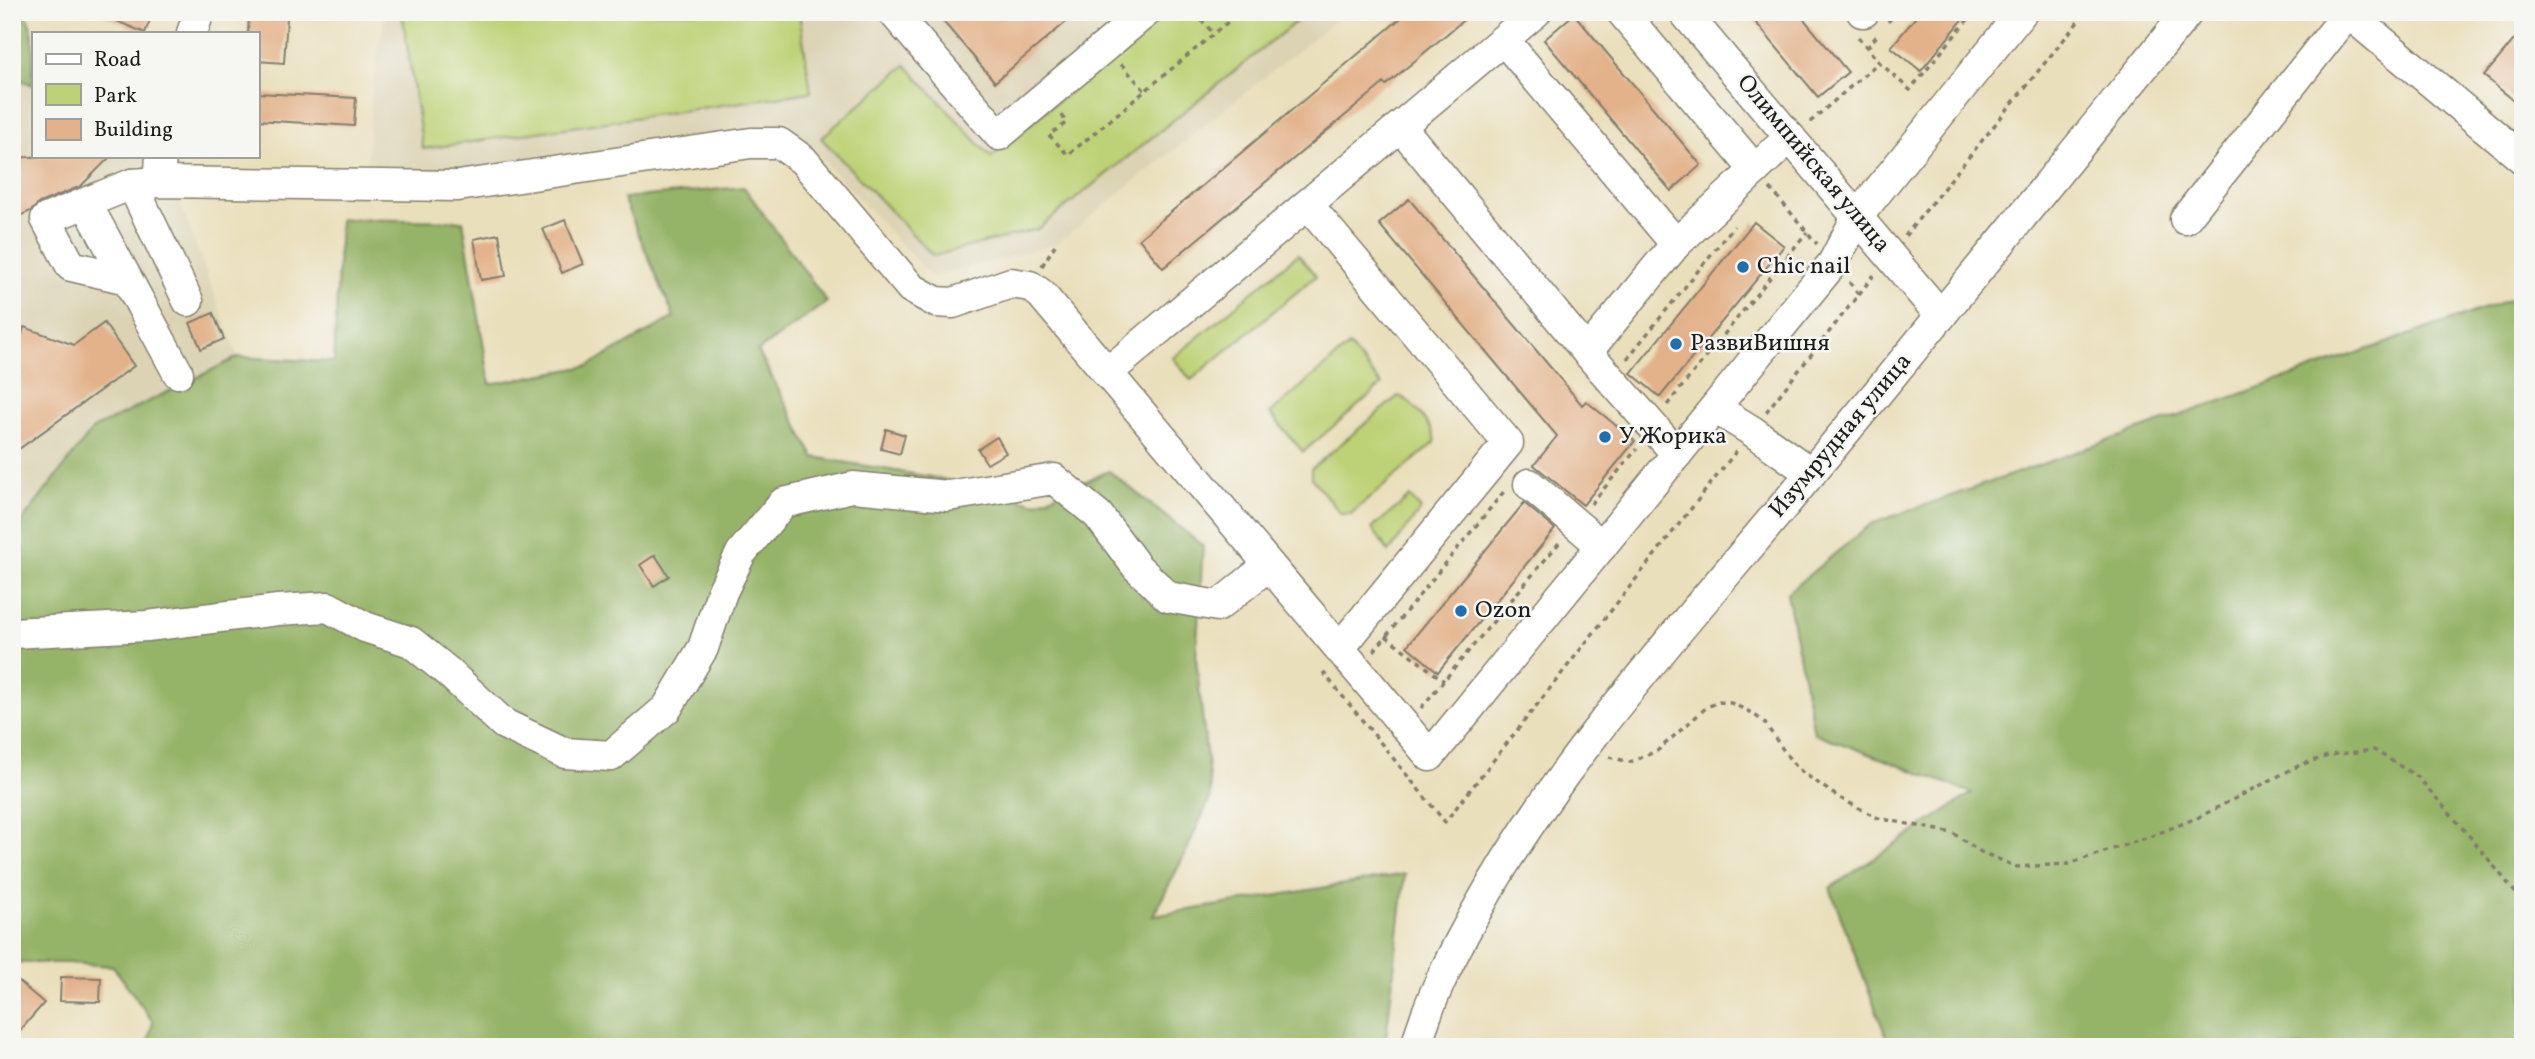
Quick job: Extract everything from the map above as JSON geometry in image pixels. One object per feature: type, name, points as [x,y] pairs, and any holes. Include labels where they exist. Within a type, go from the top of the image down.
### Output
[{"type":"street","points":[[192,32],[199,12]]},
{"type":"street","points":[[894,12],[999,135],[1146,12]]},
{"type":"street","points":[[1107,373],[1536,12]]},
{"type":"street","points":[[1622,12],[1755,170]]},
{"type":"street","name":"Олимпийская улица","points":[[1684,12],[1799,130],[1857,217],[1941,316]]},
{"type":"street","points":[[127,279],[71,266],[46,219],[151,174],[458,186],[751,143],[779,143],[803,160],[911,288],[936,302],[953,303],[1012,283],[1030,286],[1041,294],[1430,756],[1833,263],[1857,217],[2022,12]]},
{"type":"street","name":"Изумрудная улица","points":[[1416,1047],[1456,948],[1502,866],[1586,743],[1941,316],[2188,12]]},
{"type":"street","points":[[2185,219],[2348,13],[2523,159]]},
{"type":"street","points":[[1504,40],[1676,244]]},
{"type":"street","points":[[1401,127],[1587,352],[1677,454]]},
{"type":"street","points":[[1587,352],[1676,244],[1799,130]]},
{"type":"street","points":[[151,174],[188,301]]},
{"type":"street","points":[[86,203],[178,373]]},
{"type":"street","points":[[1308,205],[1508,443],[1339,649]]},
{"type":"street","points":[[1715,408],[1811,473]]},
{"type":"street","points":[[12,633],[147,626],[278,610],[328,607],[365,627],[411,642],[448,671],[504,724],[565,753],[611,757],[667,708],[703,648],[722,592],[741,553],[783,503],[853,487],[948,496],[1054,479],[1098,515],[1137,567],[1168,597],[1218,606],[1269,565]]},
{"type":"street","points":[[1518,485],[1602,545]]},
{"type":"path","points":[[1194,12],[1214,34]]},
{"type":"path","points":[[1061,113],[1066,123],[1049,135],[1068,155],[1240,12]]},
{"type":"path","points":[[1799,130],[1879,62],[1910,90],[1974,12]]},
{"type":"path","points":[[1755,170],[1859,294]]},
{"type":"path","points":[[1627,359],[1741,218]]},
{"type":"path","points":[[1663,410],[1807,232]]},
{"type":"path","points":[[1411,714],[1423,707],[1637,449]]},
{"type":"path","points":[[1372,653],[1518,485]]},
{"type":"path","points":[[1386,636],[1444,681]]},
{"type":"path","points":[[1586,743],[1609,757],[1630,762],[1657,751],[1707,707],[1719,702],[1731,703],[1764,722],[1791,761],[1838,797],[1878,818],[1953,833],[1981,852],[2017,867],[2068,863],[2126,845],[2199,817],[2300,765],[2330,755],[2374,750],[2418,777],[2523,902]]},
{"type":"shaded area","points":[[386,12],[1346,12],[1055,245],[931,277],[788,122],[457,174],[366,174],[373,80]]},
{"type":"shaded area","points":[[12,76],[32,85],[32,158],[163,158],[238,357],[93,429],[16,530],[12,530]]},
{"type":"green space","points":[[12,12],[26,12],[32,32],[32,85],[12,76]]},
{"type":"green space","points":[[402,12],[799,12],[811,92],[423,149]]},
{"type":"green space","points":[[1164,12],[1308,12],[1038,229],[933,256],[821,138],[906,65],[991,157]]},
{"type":"green space","points":[[744,187],[827,302],[758,351],[814,457],[942,479],[1036,503],[1109,471],[1203,546],[1196,658],[1211,796],[1153,916],[1405,874],[1385,1047],[147,1047],[153,1022],[113,966],[12,963],[12,530],[16,529],[93,429],[238,357],[334,362],[340,219],[463,221],[490,384],[588,366],[674,317],[623,198]]},
{"type":"green space","points":[[1298,254],[1316,276],[1191,380],[1173,358]]},
{"type":"green space","points":[[2517,297],[2523,303],[2523,1047],[1890,1047],[1830,888],[1972,793],[1814,733],[1787,593],[1871,524]]},
{"type":"green space","points":[[1349,346],[1382,385],[1303,452],[1270,413]]},
{"type":"green space","points":[[1398,396],[1409,402],[1421,415],[1435,442],[1351,514],[1341,514],[1311,478],[1311,469]]},
{"type":"green space","points":[[1410,497],[1421,509],[1389,552],[1372,528]]},
{"type":"building","points":[[95,12],[153,12],[145,32]]},
{"type":"building","points":[[935,12],[1078,12],[995,82]]},
{"type":"building","points":[[1408,12],[1473,12],[1163,268],[1139,239]]},
{"type":"building","points":[[1747,12],[1798,12],[1848,72],[1818,97]]},
{"type":"building","points":[[1920,12],[1969,12],[1921,71],[1891,47]]},
{"type":"building","points":[[249,14],[287,17],[284,63],[259,61],[259,32],[248,32]]},
{"type":"building","points":[[1574,14],[1701,165],[1671,191],[1544,40]]},
{"type":"building","points":[[2523,29],[2523,108],[2484,76]]},
{"type":"building","points":[[259,93],[356,98],[354,126],[259,120]]},
{"type":"building","points":[[12,158],[109,158],[81,186],[39,203],[31,211],[12,219]]},
{"type":"building","points":[[1409,199],[1582,405],[1586,401],[1635,441],[1583,505],[1534,465],[1557,436],[1379,224]]},
{"type":"building","points":[[565,220],[583,264],[562,273],[543,229]]},
{"type":"building","points":[[1754,222],[1784,246],[1660,397],[1631,373]]},
{"type":"building","points":[[499,234],[506,276],[481,280],[474,239]]},
{"type":"building","points":[[213,313],[224,339],[201,349],[190,323]]},
{"type":"building","points":[[104,323],[134,366],[12,454],[12,338],[20,341],[24,327],[74,345]]},
{"type":"building","points":[[886,429],[905,435],[900,454],[881,449]]},
{"type":"building","points":[[997,437],[1006,453],[987,464],[978,449]]},
{"type":"building","points":[[1524,503],[1555,529],[1438,672],[1407,646]]},
{"type":"building","points":[[655,555],[669,576],[654,586],[640,565]]},
{"type":"building","points":[[12,976],[44,1003],[12,1040]]},
{"type":"building","points":[[61,977],[101,978],[100,1002],[60,1001]]},
{"type":"place","name":"Chic nail","points":[[1743,267]]},
{"type":"place","name":"РазвиВишня","points":[[1676,344]]},
{"type":"place","name":"У Жорика","points":[[1605,437]]},
{"type":"place","name":"Ozon","points":[[1461,611]]}]
